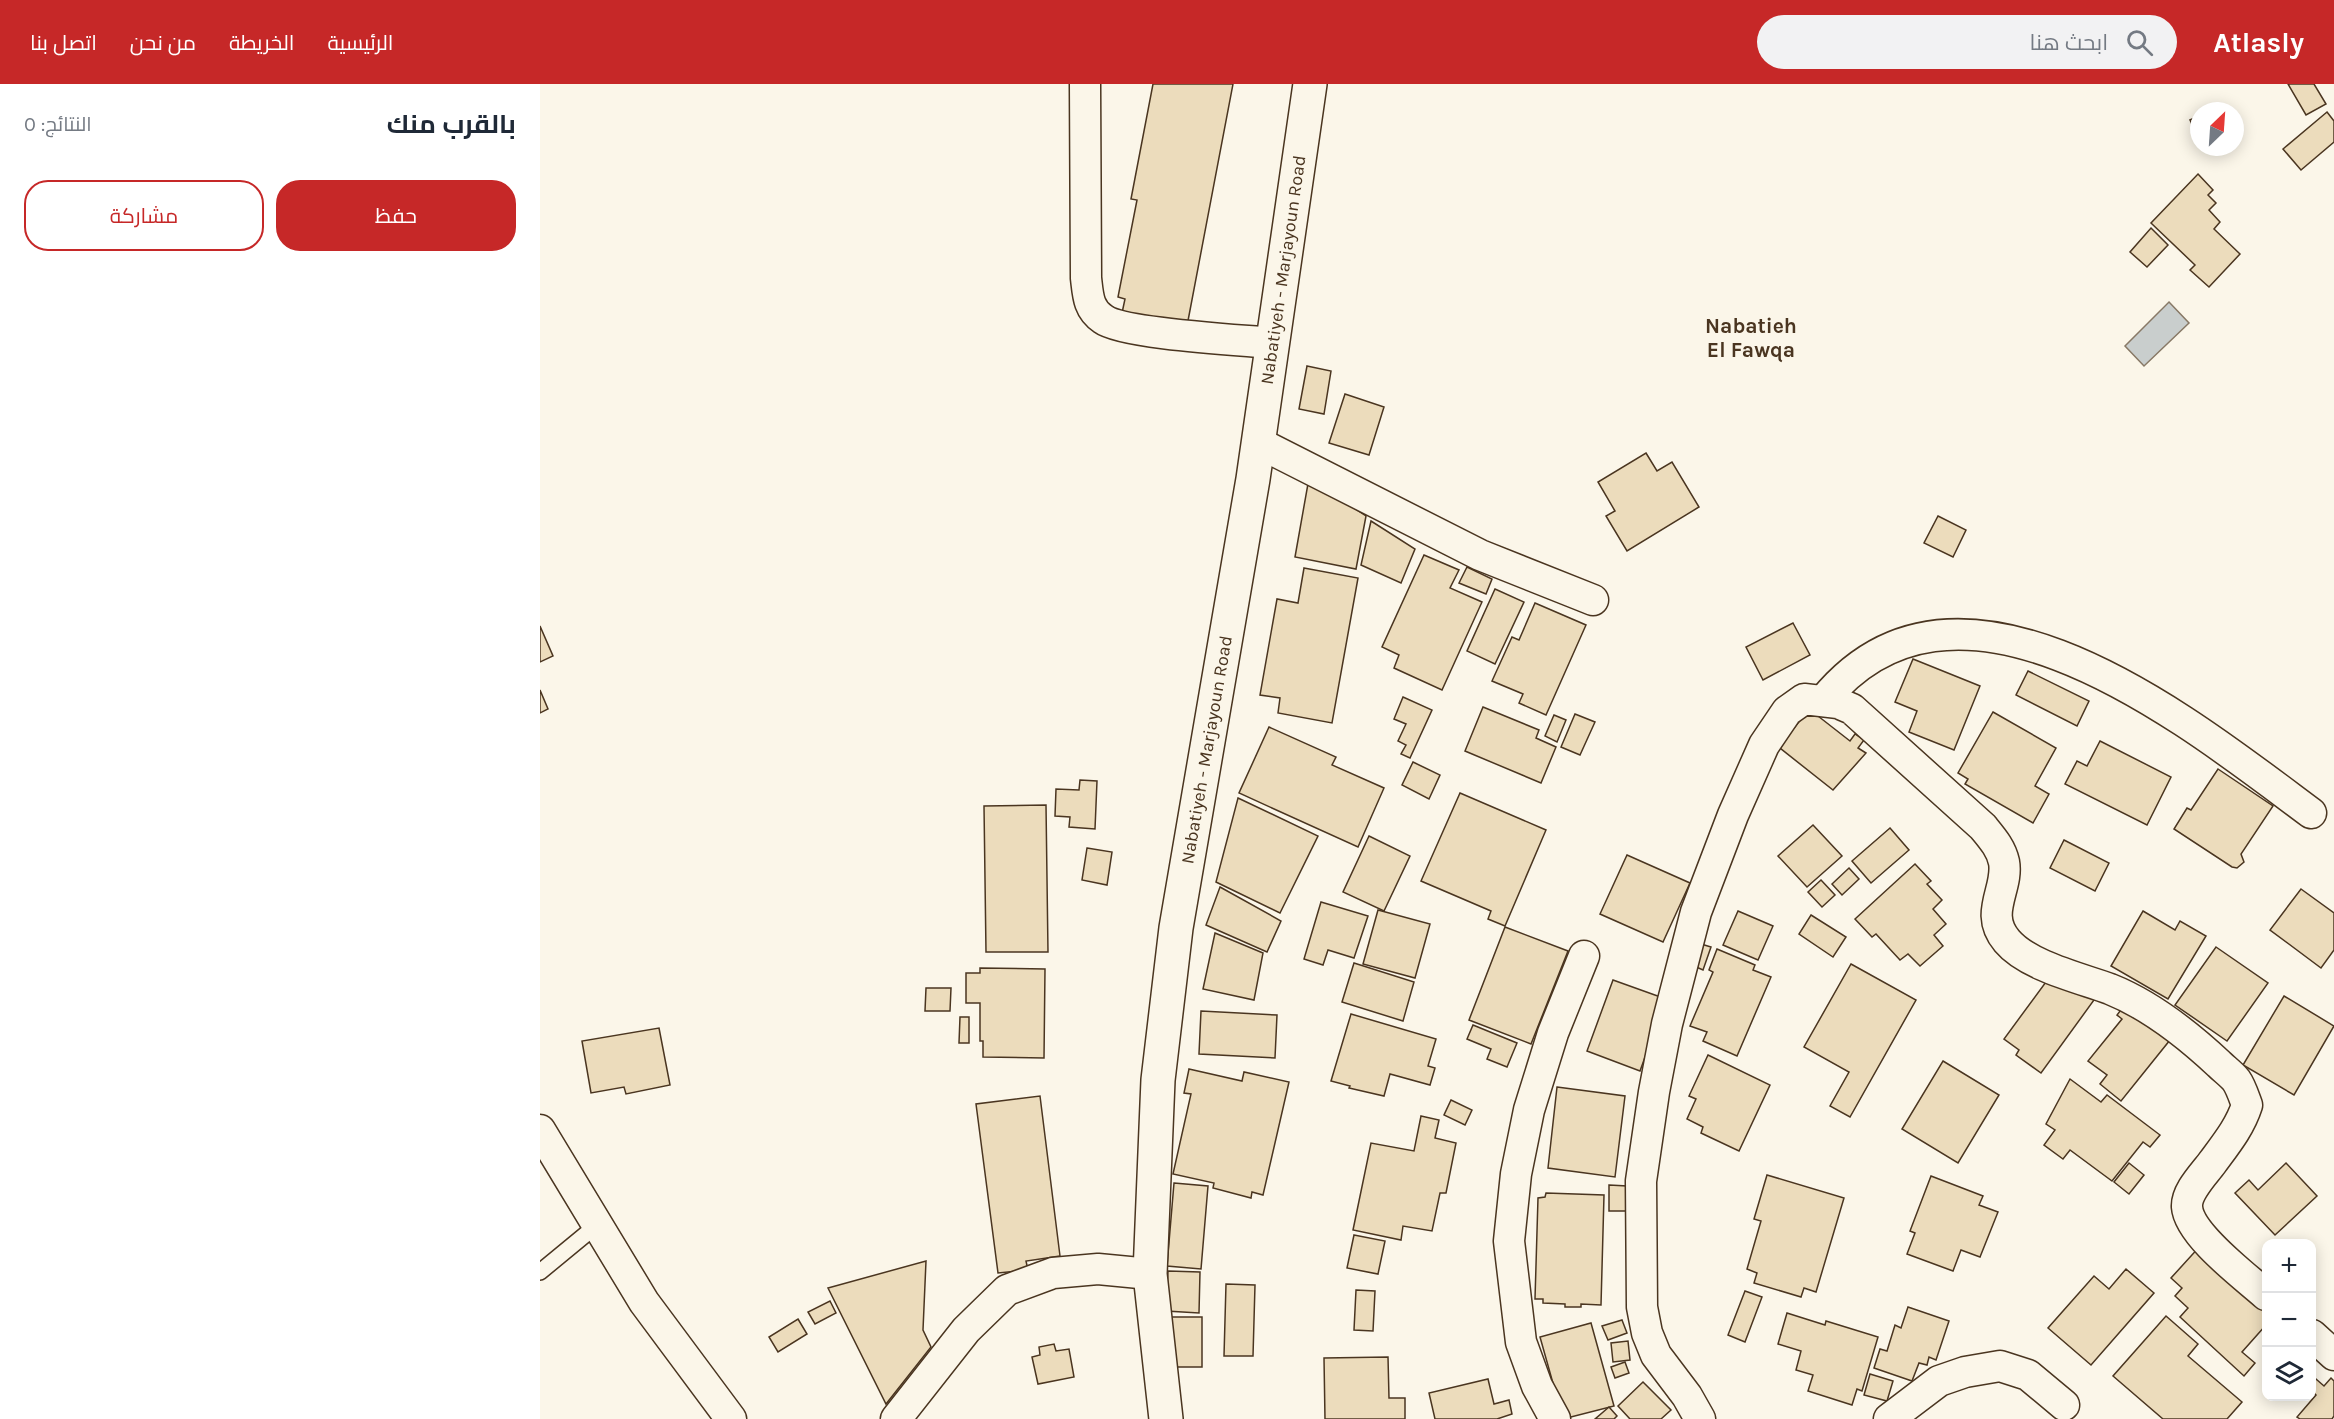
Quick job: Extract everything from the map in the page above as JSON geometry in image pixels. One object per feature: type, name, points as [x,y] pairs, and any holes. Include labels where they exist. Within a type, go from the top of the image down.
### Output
[{"type":"main road","name":"Nabatiyeh - Marjayoun Road","points":[[1166,1419],[1150,1274],[1158,1080],[1176,927],[1259,443],[1310,84]]},
{"type":"street","points":[[1085,84],[1086,278],[1090,306],[1104,320],[1132,328],[1272,343]]},
{"type":"street","points":[[1259,443],[1480,555],[1593,600]]},
{"type":"street","points":[[1824,700],[1836,686],[1860,666],[1891,647],[1919,638],[1957,634],[2022,643],[2105,674],[2219,745],[2311,813]]},
{"type":"street","points":[[1700,1419],[1687,1396],[1656,1355],[1647,1333],[1642,1307],[1641,1181],[1667,1024],[1696,912],[1733,815],[1764,745],[1787,711],[1804,699],[1838,703],[1852,710],[1983,827],[1996,843],[2004,861],[1997,904],[1997,922],[2008,942],[2039,963],[2113,990],[2138,1002],[2201,1047],[2236,1080],[2247,1105],[2241,1123],[2192,1190],[2187,1206],[2194,1225],[2204,1239],[2264,1293]]},
{"type":"street","points":[[1555,1419],[1537,1386],[1521,1342],[1509,1240],[1516,1174],[1529,1110],[1553,1033],[1584,956]]},
{"type":"street","points":[[540,1130],[644,1302],[731,1419]]},
{"type":"street","points":[[896,1419],[966,1330],[1007,1290],[1053,1273],[1098,1269],[1150,1274]]},
{"type":"street","points":[[2316,1339],[2334,1355]]},
{"type":"street","points":[[1889,1419],[1939,1381],[1965,1372],[2000,1366],[2028,1375],[2064,1405]]},
{"type":"lane","points":[[540,1272],[597,1225]]},
{"type":"shaded area","points":[[2169,302],[2189,323],[2144,366],[2125,346]]},
{"type":"building","points":[[1153,84],[1233,84],[1187,326],[1122,313],[1125,299],[1118,297],[1137,200],[1131,199]]},
{"type":"building","points":[[2288,84],[2314,84],[2326,104],[2306,115]]},
{"type":"building","points":[[2327,112],[2334,121],[2334,142],[2301,170],[2283,149]]},
{"type":"building","points":[[2198,174],[2213,190],[2208,195],[2216,203],[2209,210],[2220,222],[2214,229],[2240,254],[2209,287],[2190,270],[2195,265],[2151,223]]},
{"type":"building","points":[[2151,228],[2168,245],[2147,267],[2130,252]]},
{"type":"building","points":[[1307,366],[1331,371],[1324,414],[1299,409]]},
{"type":"building","points":[[1345,394],[1384,407],[1369,455],[1329,443]]},
{"type":"building","points":[[1646,453],[1657,471],[1672,462],[1699,507],[1627,551],[1606,516],[1615,511],[1598,482]]},
{"type":"building","points":[[1309,478],[1366,516],[1356,569],[1295,557]]},
{"type":"building","points":[[1938,516],[1966,530],[1953,557],[1924,543]]},
{"type":"building","points":[[1371,521],[1415,549],[1401,583],[1361,565]]},
{"type":"building","points":[[1424,555],[1459,570],[1450,588],[1482,602],[1442,690],[1394,668],[1399,655],[1382,647]]},
{"type":"building","points":[[1467,567],[1492,579],[1486,594],[1459,583]]},
{"type":"building","points":[[1304,568],[1358,578],[1332,723],[1278,713],[1280,698],[1260,695],[1277,599],[1298,603]]},
{"type":"building","points":[[1495,589],[1524,602],[1495,664],[1467,651]]},
{"type":"building","points":[[1535,603],[1586,625],[1546,715],[1519,703],[1523,694],[1492,681],[1512,637],[1519,640]]},
{"type":"building","points":[[1793,623],[1810,655],[1763,680],[1746,647]]},
{"type":"building","points":[[540,626],[553,656],[540,662]]},
{"type":"building","points":[[1913,659],[1980,686],[1954,750],[1909,732],[1917,711],[1895,702]]},
{"type":"building","points":[[2028,671],[2089,701],[2077,726],[2016,695]]},
{"type":"building","points":[[540,690],[548,709],[540,713]]},
{"type":"building","points":[[1403,697],[1432,710],[1410,758],[1401,754],[1406,745],[1398,741],[1406,724],[1394,719]]},
{"type":"building","points":[[1483,707],[1539,730],[1536,738],[1556,747],[1541,783],[1465,751]]},
{"type":"building","points":[[1809,709],[1850,741],[1855,734],[1864,740],[1858,748],[1866,753],[1833,790],[1776,745]]},
{"type":"building","points":[[1993,712],[2056,748],[2035,786],[2049,794],[2033,823],[1965,784],[1968,779],[1958,773]]},
{"type":"building","points":[[1575,714],[1595,722],[1580,755],[1561,747]]},
{"type":"building","points":[[1554,715],[1566,720],[1557,742],[1545,736]]},
{"type":"building","points":[[1269,727],[1336,757],[1332,765],[1384,788],[1358,847],[1239,793]]},
{"type":"building","points":[[2100,741],[2171,777],[2147,825],[2065,784],[2077,761],[2087,766]]},
{"type":"building","points":[[1413,762],[1440,775],[1429,799],[1402,785]]},
{"type":"building","points":[[2218,769],[2273,806],[2241,854],[2244,862],[2237,868],[2174,829],[2187,808],[2191,810]]},
{"type":"building","points":[[1080,780],[1097,781],[1095,829],[1069,827],[1070,817],[1055,816],[1056,789],[1079,790]]},
{"type":"building","points":[[1460,793],[1546,830],[1505,926],[1488,919],[1491,911],[1421,881]]},
{"type":"building","points":[[1238,798],[1318,836],[1280,913],[1216,882]]},
{"type":"building","points":[[1046,805],[1048,952],[986,952],[984,806]]},
{"type":"building","points":[[1813,825],[1842,856],[1807,887],[1778,856]]},
{"type":"building","points":[[1890,828],[1909,850],[1871,883],[1852,861]]},
{"type":"building","points":[[1369,836],[1410,856],[1384,911],[1343,892]]},
{"type":"building","points":[[2064,840],[2109,863],[2095,891],[2050,868]]},
{"type":"building","points":[[1087,848],[1112,852],[1107,885],[1082,880]]},
{"type":"building","points":[[1627,855],[1690,883],[1663,942],[1600,914]]},
{"type":"building","points":[[1915,864],[1931,881],[1927,884],[1942,900],[1933,909],[1946,924],[1934,935],[1943,946],[1920,966],[1908,954],[1900,960],[1876,934],[1872,937],[1855,919]]},
{"type":"building","points":[[1849,868],[1859,879],[1842,895],[1832,884]]},
{"type":"building","points":[[1821,880],[1835,895],[1822,907],[1808,892]]},
{"type":"building","points":[[1220,887],[1281,921],[1267,952],[1206,925]]},
{"type":"building","points":[[2301,889],[2334,913],[2334,950],[2321,968],[2270,930]]},
{"type":"building","points":[[1321,902],[1368,916],[1354,958],[1328,950],[1323,965],[1304,959]]},
{"type":"building","points":[[1378,910],[1430,924],[1415,978],[1363,964]]},
{"type":"building","points":[[1738,911],[1773,926],[1758,960],[1723,945]]},
{"type":"building","points":[[2143,911],[2175,930],[2180,921],[2206,936],[2168,999],[2111,966]]},
{"type":"building","points":[[1811,915],[1846,937],[1833,957],[1799,934]]},
{"type":"building","points":[[1505,927],[1568,951],[1531,1044],[1469,1020]]},
{"type":"building","points":[[1215,933],[1263,953],[1254,1000],[1203,989]]},
{"type":"building","points":[[1701,944],[1711,947],[1703,970],[1694,966]]},
{"type":"building","points":[[2216,947],[2268,983],[2227,1041],[2175,1005]]},
{"type":"building","points":[[1717,949],[1755,965],[1753,970],[1771,977],[1737,1056],[1703,1041],[1707,1032],[1690,1026],[1713,972],[1709,970]]},
{"type":"building","points":[[1354,963],[1414,982],[1403,1021],[1342,1002]]},
{"type":"building","points":[[1851,964],[1916,1000],[1850,1117],[1830,1106],[1849,1072],[1804,1047]]},
{"type":"building","points":[[980,968],[1045,969],[1044,1058],[983,1057],[983,1041],[980,1041],[980,1003],[966,1003],[966,973],[980,973]]},
{"type":"building","points":[[2054,971],[2094,1000],[2041,1073],[2016,1055],[2019,1050],[2004,1039]]},
{"type":"building","points":[[1613,980],[1666,999],[1640,1071],[1587,1051]]},
{"type":"building","points":[[926,988],[951,988],[950,1011],[925,1011]]},
{"type":"building","points":[[2284,996],[2334,1026],[2294,1095],[2243,1065]]},
{"type":"building","points":[[2129,999],[2174,1035],[2121,1101],[2100,1084],[2107,1075],[2088,1061],[2122,1019],[2117,1015]]},
{"type":"building","points":[[1201,1011],[1277,1015],[1275,1058],[1199,1054]]},
{"type":"building","points":[[1351,1014],[1436,1039],[1428,1066],[1435,1068],[1430,1085],[1390,1074],[1384,1096],[1349,1088],[1350,1086],[1331,1081]]},
{"type":"building","points":[[960,1017],[969,1017],[969,1043],[959,1043]]},
{"type":"building","points":[[1473,1025],[1517,1043],[1507,1067],[1487,1059],[1491,1049],[1467,1039]]},
{"type":"building","points":[[659,1028],[670,1085],[626,1094],[624,1087],[591,1093],[582,1041]]},
{"type":"building","points":[[1708,1055],[1770,1085],[1739,1151],[1701,1133],[1703,1127],[1687,1119],[1696,1099],[1689,1096]]},
{"type":"building","points":[[1943,1061],[1999,1095],[1958,1163],[1902,1129]]},
{"type":"building","points":[[1189,1069],[1242,1081],[1244,1072],[1289,1082],[1263,1195],[1252,1192],[1251,1198],[1213,1188],[1214,1183],[1173,1174],[1191,1094],[1184,1093]]},
{"type":"building","points":[[2070,1079],[2101,1102],[2107,1095],[2160,1135],[2150,1147],[2143,1142],[2112,1181],[2070,1150],[2063,1159],[2044,1145],[2055,1130],[2046,1124]]},
{"type":"building","points":[[1557,1087],[1625,1096],[1615,1177],[1548,1168]]},
{"type":"building","points":[[1040,1096],[1060,1256],[1026,1261],[1028,1270],[998,1273],[976,1104]]},
{"type":"building","points":[[1451,1100],[1472,1110],[1465,1125],[1444,1115]]},
{"type":"building","points":[[1421,1116],[1439,1120],[1435,1138],[1456,1143],[1446,1193],[1440,1193],[1432,1231],[1403,1226],[1401,1240],[1353,1230],[1371,1143],[1414,1151]]},
{"type":"building","points":[[2129,1163],[2144,1175],[2129,1194],[2114,1182]]},
{"type":"building","points":[[2286,1163],[2317,1196],[2275,1235],[2235,1193],[2249,1180],[2258,1190]]},
{"type":"building","points":[[1767,1175],[1844,1198],[1816,1292],[1804,1288],[1801,1297],[1754,1283],[1757,1273],[1747,1269],[1761,1221],[1754,1219]]},
{"type":"building","points":[[1931,1176],[1983,1196],[1979,1205],[1998,1212],[1980,1257],[1961,1250],[1953,1271],[1907,1254],[1915,1233],[1910,1231]]},
{"type":"building","points":[[1174,1183],[1208,1186],[1201,1269],[1167,1266]]},
{"type":"building","points":[[1609,1185],[1627,1186],[1626,1211],[1609,1211]]},
{"type":"building","points":[[1546,1193],[1604,1195],[1601,1305],[1581,1304],[1581,1307],[1565,1307],[1565,1304],[1543,1303],[1543,1299],[1535,1299],[1538,1198],[1545,1197]]},
{"type":"building","points":[[1354,1235],[1385,1241],[1378,1274],[1347,1268]]},
{"type":"building","points":[[2201,1245],[2262,1301],[2262,1330],[2242,1352],[2255,1363],[2244,1376],[2180,1317],[2188,1308],[2175,1296],[2182,1288],[2171,1278]]},
{"type":"building","points":[[926,1261],[923,1330],[931,1347],[886,1404],[828,1288]]},
{"type":"building","points":[[2126,1269],[2154,1293],[2091,1365],[2048,1328],[2094,1276],[2109,1289]]},
{"type":"building","points":[[1168,1271],[1200,1272],[1199,1313],[1166,1311]]},
{"type":"building","points":[[1226,1284],[1255,1285],[1253,1356],[1224,1356]]},
{"type":"building","points":[[1356,1290],[1375,1291],[1373,1331],[1354,1330]]},
{"type":"building","points":[[1745,1291],[1762,1297],[1745,1342],[1728,1335]]},
{"type":"building","points":[[830,1301],[836,1313],[815,1324],[808,1312]]},
{"type":"building","points":[[1908,1307],[1949,1321],[1936,1360],[1929,1357],[1927,1365],[1919,1363],[1912,1381],[1874,1368],[1880,1349],[1887,1351],[1895,1325],[1901,1328]]},
{"type":"building","points":[[1787,1313],[1825,1325],[1826,1321],[1878,1337],[1862,1391],[1857,1389],[1852,1405],[1808,1391],[1813,1375],[1796,1370],[1801,1351],[1778,1344]]},
{"type":"building","points":[[2166,1316],[2198,1344],[2188,1356],[2242,1402],[2227,1419],[2163,1419],[2113,1376]]},
{"type":"building","points":[[1167,1317],[1202,1317],[1202,1367],[1167,1367]]},
{"type":"building","points":[[798,1319],[807,1334],[778,1352],[769,1337]]},
{"type":"building","points":[[1622,1320],[1627,1333],[1608,1340],[1602,1326]]},
{"type":"building","points":[[1591,1323],[1614,1406],[1563,1419],[1540,1337]]},
{"type":"building","points":[[1628,1341],[1630,1360],[1613,1362],[1611,1343]]},
{"type":"building","points":[[1054,1344],[1056,1351],[1069,1349],[1074,1377],[1038,1384],[1032,1357],[1040,1355],[1039,1347]]},
{"type":"building","points":[[1388,1357],[1389,1398],[1405,1398],[1405,1419],[1325,1419],[1324,1358]]},
{"type":"building","points":[[1625,1362],[1629,1373],[1615,1378],[1611,1367]]},
{"type":"building","points":[[1870,1374],[1893,1381],[1887,1401],[1864,1395]]},
{"type":"building","points":[[2331,1378],[2334,1381],[2334,1416],[2332,1419],[2300,1419],[2297,1417],[2311,1401],[2316,1401],[2316,1379],[2324,1386]]},
{"type":"building","points":[[1488,1379],[1494,1404],[1509,1400],[1512,1414],[1497,1419],[1435,1419],[1429,1393]]},
{"type":"building","points":[[1643,1382],[1671,1410],[1661,1419],[1630,1419],[1618,1406]]},
{"type":"building","points":[[1609,1407],[1617,1416],[1614,1419],[1595,1419]]},
{"type":"district","name":"Nabatieh El Fawqa","points":[[1751,338]]}]
